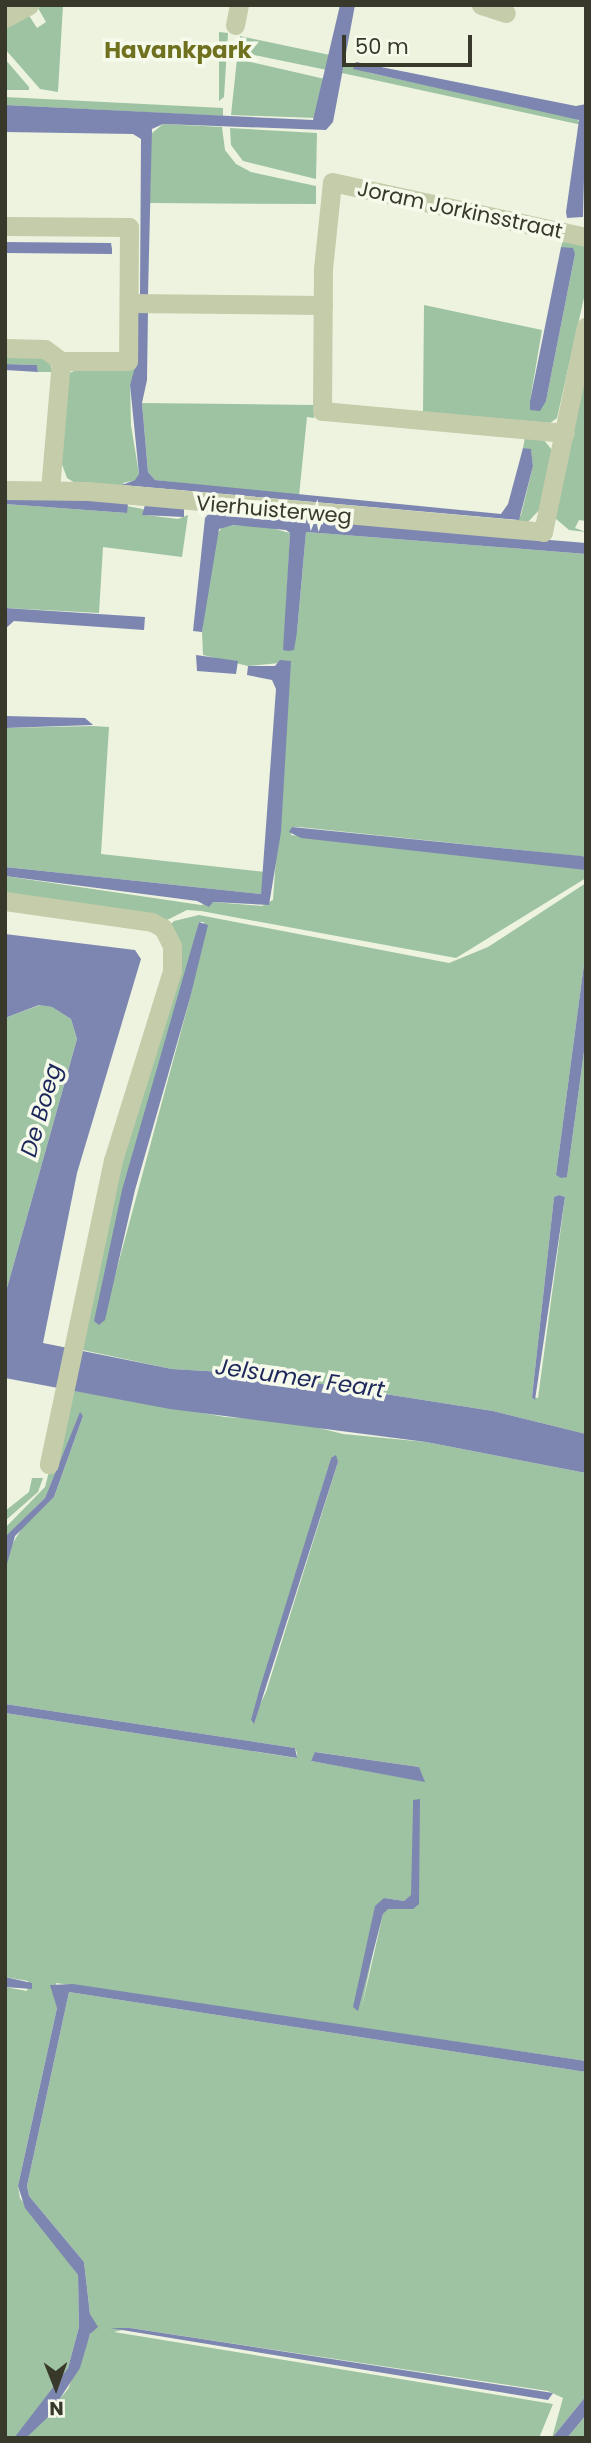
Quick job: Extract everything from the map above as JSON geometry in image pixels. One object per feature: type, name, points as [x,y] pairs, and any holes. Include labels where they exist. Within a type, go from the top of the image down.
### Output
[{"type":"street","points":[[5,18],[29,5]]},
{"type":"street","points":[[235,25],[239,5]]},
{"type":"street","points":[[477,6],[506,13]]},
{"type":"street","name":"Joram Jorkinsstraat","points":[[565,433],[322,411],[323,305],[332,182],[586,237]]},
{"type":"street","points":[[5,226],[129,227],[128,362],[61,362],[45,349],[5,348]]},
{"type":"street","points":[[129,303],[323,305]]},
{"type":"street","points":[[565,433],[586,326]]},
{"type":"street","points":[[50,489],[61,362]]},
{"type":"street","name":"Vierhuisterweg","points":[[5,490],[50,489],[543,532],[565,433]]},
{"type":"street","points":[[5,901],[152,922],[163,928],[172,946],[172,971],[113,1160],[49,1464]]},
{"type":"green space","points":[[42,5],[63,5],[58,92],[40,89],[5,49],[5,25],[28,14],[37,28],[46,22],[38,8]]},
{"type":"green space","points":[[219,32],[228,33],[224,97],[219,101]]},
{"type":"green space","points":[[240,36],[330,55],[327,70],[240,52]]},
{"type":"green space","points":[[5,59],[29,87],[29,90],[5,90]]},
{"type":"green space","points":[[237,59],[325,79],[316,118],[231,115]]},
{"type":"green space","points":[[344,63],[370,73],[575,117],[582,125],[342,73]]},
{"type":"green space","points":[[5,97],[223,108],[223,116],[5,105]]},
{"type":"green space","points":[[163,124],[222,127],[225,150],[236,164],[251,172],[316,186],[316,204],[150,203],[151,134]]},
{"type":"green space","points":[[230,128],[317,133],[316,179],[243,161],[231,145]]},
{"type":"green space","points":[[563,240],[586,246],[586,289],[557,418],[550,423],[423,412],[424,305],[542,330],[530,401],[546,401],[575,254],[561,247]]},
{"type":"green space","points":[[5,358],[48,358],[53,372],[38,372],[37,365],[5,364]]},
{"type":"green space","points":[[586,365],[586,521],[579,520],[575,528],[586,532],[569,530],[555,518]]},
{"type":"green space","points":[[82,368],[136,368],[130,385],[131,425],[139,474],[136,480],[123,483],[127,489],[513,524],[521,515],[533,466],[531,450],[523,448],[525,437],[543,439],[552,450],[542,507],[527,523],[506,527],[80,486],[67,478],[59,456],[66,382],[69,373]]},
{"type":"green space","points":[[142,403],[314,405],[314,418],[307,417],[299,496],[155,480],[148,472]]},
{"type":"green space","points":[[5,504],[127,513],[127,506],[143,509],[146,515],[178,519],[188,515],[182,557],[103,547],[99,613],[5,608]]},
{"type":"green space","points":[[224,525],[264,526],[290,533],[284,650],[297,632],[306,532],[586,554],[586,857],[299,827],[292,827],[291,835],[577,867],[586,870],[586,878],[456,958],[201,911],[187,910],[167,920],[5,894],[5,876],[201,905],[213,902],[262,906],[273,900],[290,662],[248,666],[203,655],[202,632],[211,561],[216,535]]},
{"type":"green space","points":[[109,727],[101,854],[265,872],[261,894],[5,867],[5,728]]},
{"type":"green space","points":[[586,883],[586,949],[556,1175],[567,1177],[586,1037],[586,1434],[493,1411],[258,1374],[172,1369],[78,1349],[120,1162],[155,1050],[169,926],[174,921],[199,915],[449,963],[488,947]],"holes":[[[199,922],[204,922],[190,998],[102,1324]],[[554,1197],[565,1197],[538,1398],[532,1397]]]},
{"type":"green space","points":[[40,1005],[52,1007],[71,1019],[77,1039],[5,1295],[5,1018]]},
{"type":"green space","points":[[70,1390],[225,1417],[291,1421],[343,1434],[426,1442],[586,1473],[586,2061],[56,1983],[57,2008],[18,2186],[20,2198],[78,2275],[79,2327],[68,2368],[32,2419],[14,2438],[5,2438],[5,1987],[27,1991],[28,1981],[5,1977],[5,1713],[296,1758],[297,1753],[295,1748],[5,1704],[5,1571],[11,1546],[22,1528],[54,1497],[83,1416],[80,1413],[45,1498],[5,1538],[5,1528],[45,1487]],"holes":[[[331,1458],[338,1462],[266,1692],[251,1723]],[[316,1752],[419,1767],[412,1779],[311,1761]],[[414,1800],[413,1909],[387,1909],[383,1914],[361,2011],[384,1898],[404,1901],[412,1895]]]},
{"type":"green space","points":[[32,1478],[43,1478],[38,1492],[5,1521],[5,1511],[29,1492]]},
{"type":"green space","points":[[69,1992],[586,2072],[586,2396],[552,2438],[563,2398],[548,2391],[130,2328],[114,2332],[553,2404],[539,2438],[26,2438],[68,2389],[92,2330],[84,2262],[29,2196],[27,2186]]},
{"type":"green space","points":[[586,2415],[586,2438],[567,2438]]},
{"type":"water","points":[[340,5],[355,5],[333,122],[326,130],[163,124],[152,129],[148,295],[140,295],[141,139],[133,134],[5,132],[5,105],[313,120]]},
{"type":"water","points":[[356,62],[576,106],[586,104],[583,217],[567,218],[566,212],[579,120],[353,69]]},
{"type":"water","points":[[5,242],[111,243],[112,254],[5,253]]},
{"type":"water","points":[[561,247],[573,248],[575,254],[546,401],[540,411],[530,410],[530,401]]},
{"type":"water","points":[[138,311],[148,311],[147,380],[142,403],[148,472],[155,480],[501,514],[508,504],[523,448],[531,449],[533,466],[519,520],[122,485],[135,480],[139,474],[130,385],[137,360]]},
{"type":"water","points":[[5,364],[37,365],[38,372],[5,370]]},
{"type":"water","points":[[5,494],[128,503],[127,513],[5,504]]},
{"type":"water","points":[[145,505],[184,509],[184,517],[142,515]]},
{"type":"water","points":[[210,512],[586,543],[586,554],[306,532],[297,632],[294,650],[288,651],[283,650],[290,533],[286,530],[233,525],[219,529],[202,632],[193,631],[205,518]]},
{"type":"water","points":[[5,608],[145,617],[144,630],[14,621],[5,629]]},
{"type":"water","points":[[196,655],[238,661],[236,674],[197,671]]},
{"type":"water","points":[[280,660],[291,661],[281,832],[269,905],[213,902],[209,907],[197,901],[5,876],[5,867],[261,894],[276,689],[272,680],[247,675],[248,666],[275,666]]},
{"type":"water","points":[[5,716],[85,718],[93,725],[5,728]]},
{"type":"water","points":[[292,827],[581,856],[586,857],[586,870],[301,838],[289,832]]},
{"type":"water","points":[[199,922],[208,925],[190,998],[135,1190],[105,1320],[99,1325],[94,1321],[122,1190]]},
{"type":"water","points":[[5,934],[135,950],[141,959],[77,1173],[43,1343],[172,1369],[258,1374],[493,1411],[586,1434],[586,1473],[426,1442],[170,1409],[5,1378],[5,1295],[77,1039],[71,1019],[52,1007],[39,1005],[5,1018]]},
{"type":"water","points":[[586,949],[586,1037],[567,1177],[561,1178],[556,1175]]},
{"type":"water","points":[[554,1197],[565,1197],[535,1400],[532,1397]]},
{"type":"water","points":[[80,1412],[83,1416],[54,1497],[15,1536],[5,1571],[6,1536],[45,1498]]},
{"type":"water","points":[[336,1455],[338,1462],[254,1724],[251,1720],[259,1691],[331,1458]]},
{"type":"water","points":[[5,1704],[295,1748],[297,1758],[5,1713]]},
{"type":"water","points":[[315,1752],[419,1767],[425,1782],[311,1761]]},
{"type":"water","points":[[420,1799],[419,1904],[413,1909],[388,1909],[383,1914],[358,2011],[353,2007],[375,1906],[384,1898],[404,1901],[411,1895],[413,1800]]},
{"type":"water","points":[[5,1977],[32,1983],[32,1989],[5,1987]]},
{"type":"water","points":[[73,1984],[586,2061],[586,2072],[69,1992],[27,2186],[29,2196],[84,2262],[90,2314],[98,2327],[90,2334],[80,2368],[47,2418],[26,2438],[14,2438],[68,2368],[79,2327],[78,2275],[25,2208],[18,2186],[57,2008],[50,1985]]},
{"type":"water","points":[[110,2328],[130,2328],[553,2393],[548,2400]]},
{"type":"water","points":[[586,2396],[586,2415],[567,2438],[552,2438]]},
{"type":"district","name":"Havankpark","points":[[178,50]]},
{"type":"water label","name":"De Boeg","points":[[41,1110]]},
{"type":"water label","name":"Jelsumer Feart","points":[[300,1378]]}]
